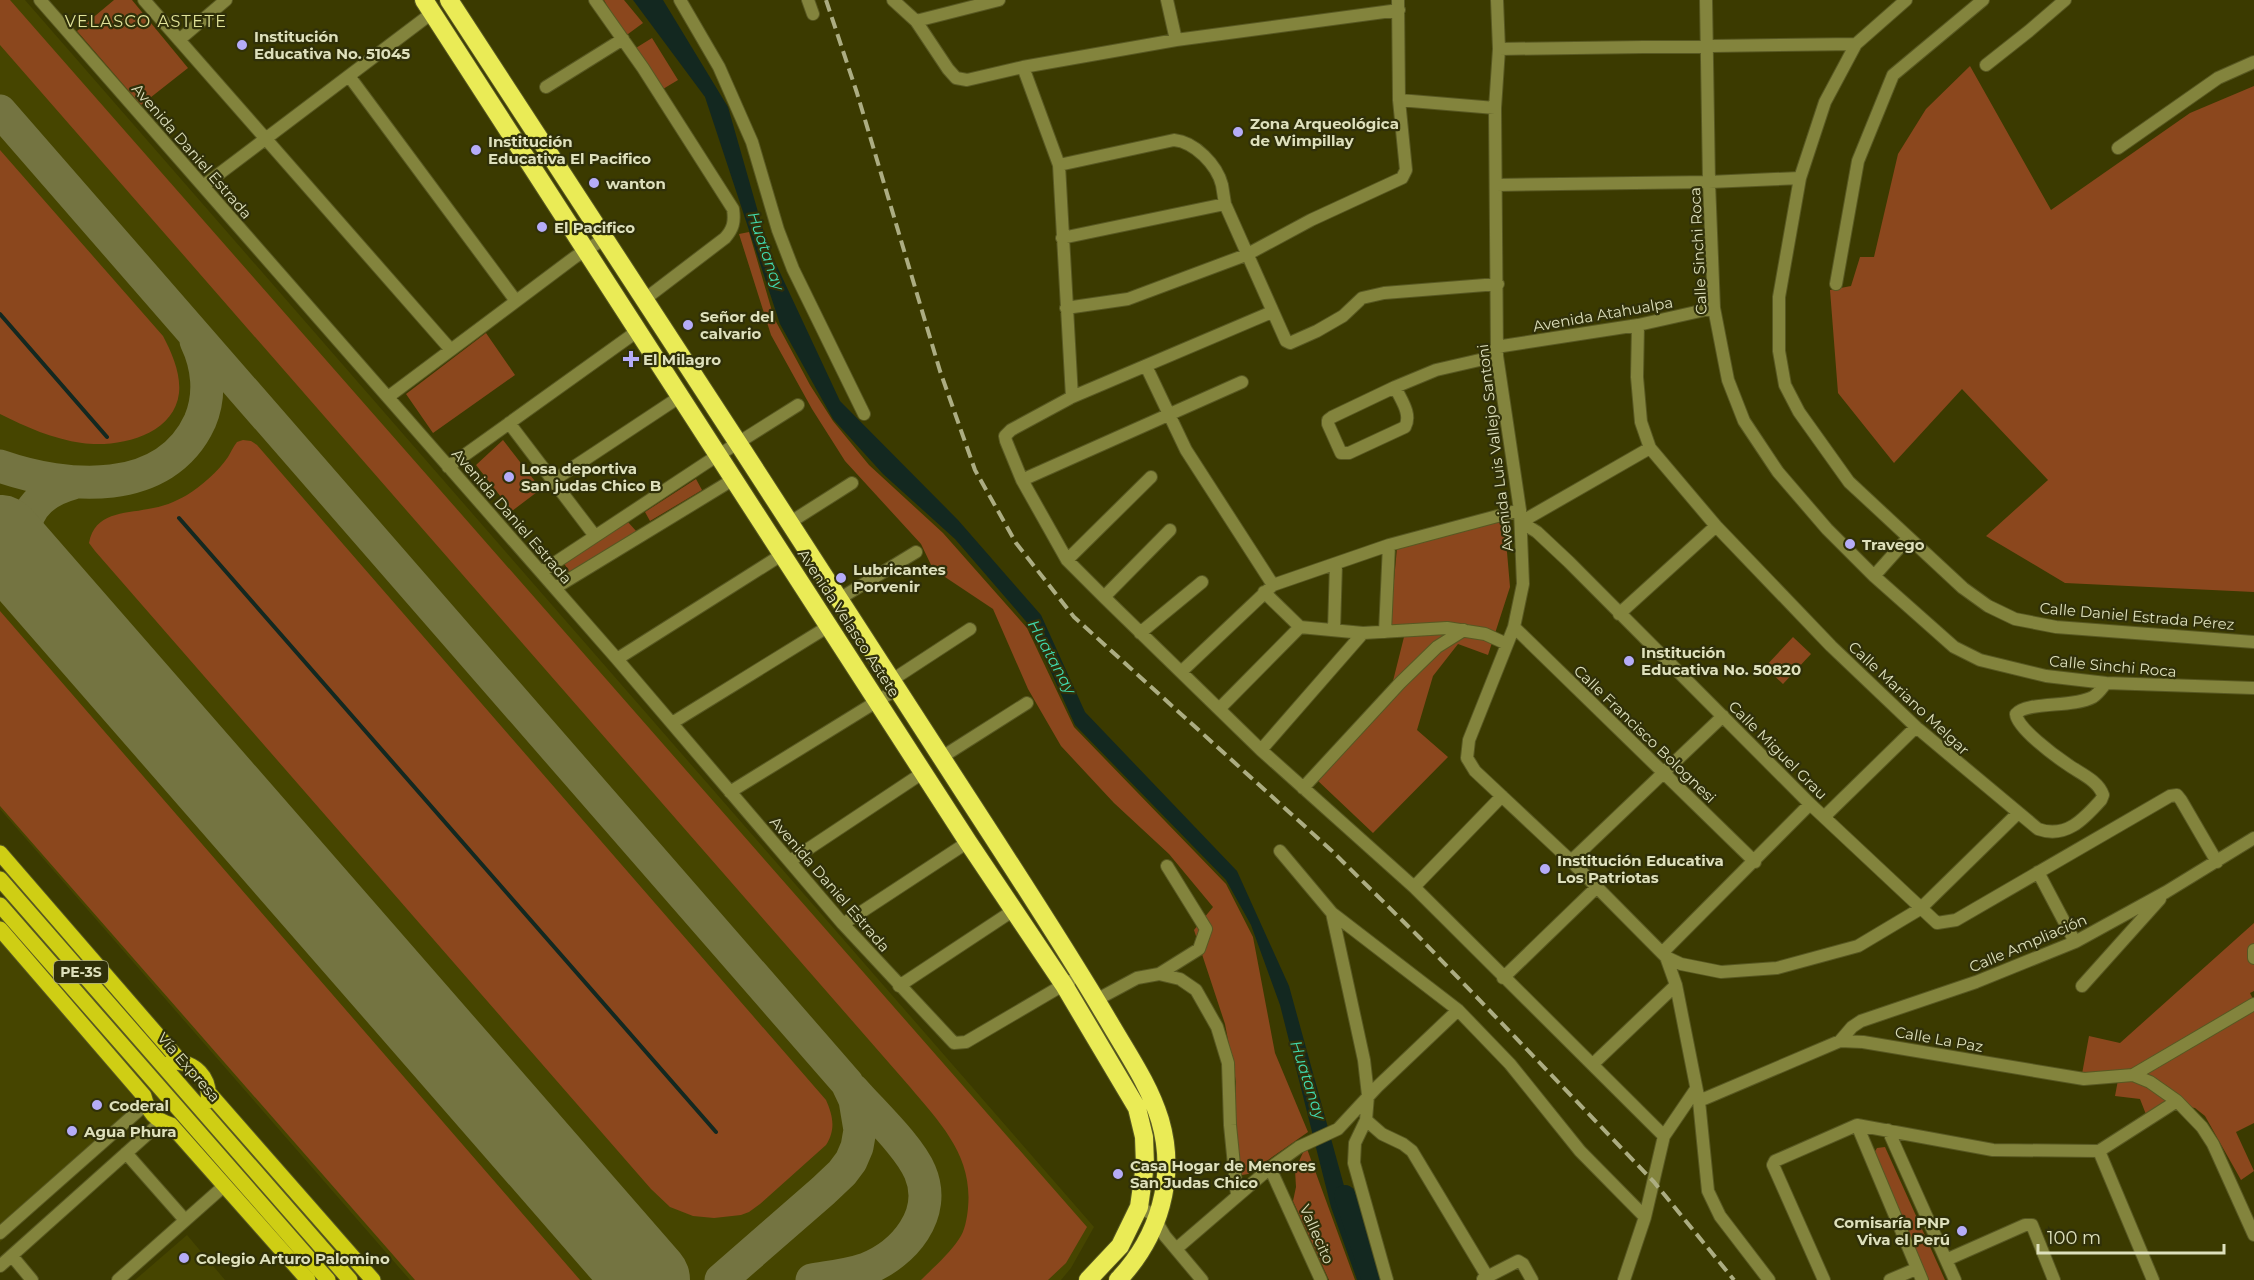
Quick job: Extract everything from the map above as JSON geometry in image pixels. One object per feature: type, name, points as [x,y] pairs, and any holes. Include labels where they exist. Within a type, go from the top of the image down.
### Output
[{"type":"highway","name":"Avenida Velasco Astete","points":[[449,0],[942,757],[1096,1000],[1150,1092],[1161,1123],[1167,1160],[1166,1192],[1136,1260],[1118,1280]]},
{"type":"highway","name":"Avenida Velasco Astete","points":[[428,7],[877,701],[1064,985],[1137,1108],[1144,1137],[1145,1165],[1139,1207],[1120,1246],[1088,1280]]},
{"type":"main road","name":"Vía Expresa","points":[[0,853],[180,1061],[197,1069],[207,1084],[208,1093],[373,1280]]},
{"type":"main road","name":"Vía Expresa","points":[[0,879],[350,1280]]},
{"type":"main road","name":"PE-3S","points":[[0,905],[328,1280]]},
{"type":"main road","name":"PE-3S","points":[[0,929],[145,1100],[150,1111],[166,1124],[224,1186],[308,1280]]},
{"type":"main road","points":[[145,1100],[146,1082],[149,1076],[162,1064],[180,1061]]},
{"type":"main road","points":[[166,1124],[190,1123],[203,1112],[208,1093]]},
{"type":"street","name":"Avenida Daniel Estrada","points":[[40,0],[617,659],[843,924],[954,1043],[966,1042],[1064,985]]},
{"type":"street","points":[[144,0],[451,350]]},
{"type":"street","points":[[179,40],[226,0]]},
{"type":"street","points":[[595,0],[726,196],[735,219],[732,230],[725,238],[645,299]]},
{"type":"street","points":[[680,0],[724,78],[752,142],[778,230],[793,269],[864,414]]},
{"type":"street","points":[[808,0],[813,14]]},
{"type":"street","points":[[893,0],[916,21],[956,78],[967,80],[1023,67],[1176,40],[1398,5],[1399,100],[1406,170],[1402,178],[1311,220],[1246,255],[1128,299],[1066,308]]},
{"type":"street","points":[[916,21],[999,0]]},
{"type":"street","points":[[1167,0],[1176,40]]},
{"type":"street","name":"Avenida Luis Vallejo Santoni","points":[[1497,0],[1499,49],[1495,108],[1498,284],[1496,352],[1521,516],[1523,584],[1514,627],[1469,740],[1467,751],[1470,766],[1571,861],[1664,955],[1676,985],[1697,1095],[1708,1191],[1712,1202],[1769,1280]]},
{"type":"street","name":"Calle Sinchi Roca","points":[[1706,0],[1714,308],[1728,380],[1744,421],[1778,472],[1827,530],[1874,576],[1954,647],[1980,660],[2046,676],[2106,683],[2254,688]]},
{"type":"street","name":"Calle Daniel Estrada Pérez","points":[[1906,0],[1856,44],[1825,102],[1800,177],[1779,297],[1779,351],[1785,385],[1799,412],[1849,482],[1963,588],[1988,606],[2015,619],[2056,627],[2254,642]]},
{"type":"street","points":[[1836,284],[1858,161],[1893,75],[1983,0]]},
{"type":"street","points":[[1986,65],[2029,32],[2065,0]]},
{"type":"street","points":[[203,186],[349,76],[428,7]]},
{"type":"street","points":[[546,87],[623,39]]},
{"type":"street","points":[[1499,49],[1856,44]]},
{"type":"street","points":[[2118,148],[2218,78],[2254,62]]},
{"type":"street","points":[[1023,67],[1059,165],[1072,397]]},
{"type":"street","points":[[349,76],[516,301]]},
{"type":"street","points":[[1399,100],[1495,108]]},
{"type":"street","points":[[1059,165],[1174,140],[1182,141],[1197,150],[1216,171],[1222,183],[1225,204],[1246,255],[1286,341],[1290,343],[1317,332],[1343,316],[1362,298],[1384,293],[1498,284]]},
{"type":"street","points":[[1496,185],[1709,182],[1800,177]]},
{"type":"street","points":[[1062,237],[1225,204]]},
{"type":"street","points":[[388,397],[516,301],[604,239]]},
{"type":"street","name":"Avenida Atahualpa","points":[[1395,387],[1408,415],[1405,427],[1349,453],[1341,453],[1328,420],[1395,387],[1436,370],[1496,352],[1714,308]]},
{"type":"street","points":[[1272,312],[1072,397],[1007,432],[1006,441],[1022,480],[1067,560],[1261,750],[1414,887],[1664,1136]]},
{"type":"street","name":"Calle Mariano Melgar","points":[[1638,325],[1636,377],[1641,422],[1650,448],[1716,526],[1824,639],[1916,727],[2017,814],[2038,829],[2050,831],[2080,823],[2103,795],[2101,789],[2026,730],[2017,719],[2016,714],[2024,708],[2061,705],[2085,700],[2096,695],[2106,683]]},
{"type":"street","points":[[448,467],[639,330]]},
{"type":"street","points":[[1146,366],[1186,450],[1269,589],[1300,627],[1364,633],[1447,628],[1485,634],[1507,644]]},
{"type":"street","points":[[1022,480],[1242,382]]},
{"type":"street","points":[[554,480],[681,396]]},
{"type":"street","points":[[541,572],[798,405]]},
{"type":"street","points":[[509,423],[595,536]]},
{"type":"street","points":[[1181,672],[1269,589],[1389,545],[1521,516],[1650,448]]},
{"type":"street","points":[[1067,560],[1151,477]]},
{"type":"street","points":[[555,588],[734,479]]},
{"type":"street","points":[[789,523],[852,483]]},
{"type":"street","name":"Calle Miguel Grau","points":[[1521,516],[1824,818],[1937,923],[1956,920],[2038,872]]},
{"type":"street","points":[[1619,614],[1716,526]]},
{"type":"street","points":[[1104,597],[1170,530]]},
{"type":"street","points":[[1874,576],[1908,538]]},
{"type":"street","points":[[1385,632],[1389,545]]},
{"type":"street","points":[[839,599],[916,552]]},
{"type":"street","points":[[617,659],[783,554]]},
{"type":"street","points":[[1334,630],[1336,564]]},
{"type":"street","points":[[1140,633],[1202,582]]},
{"type":"street","points":[[672,723],[829,626]]},
{"type":"street","points":[[1220,708],[1300,627]]},
{"type":"street","name":"Calle Francisco Bolognesi","points":[[1514,627],[1755,862]]},
{"type":"street","points":[[730,792],[877,701],[894,684],[970,629]]},
{"type":"street","points":[[1303,788],[1429,654],[1464,630]]},
{"type":"street","points":[[1261,750],[1364,633]]},
{"type":"street","points":[[942,757],[1027,703]]},
{"type":"street","points":[[1571,861],[1723,716]]},
{"type":"street","points":[[1824,818],[1916,727]]},
{"type":"street","points":[[790,861],[924,772]]},
{"type":"street","points":[[2075,942],[2038,872],[2170,796],[2177,795],[2181,800],[2217,862]]},
{"type":"street","points":[[1414,887],[1502,796]]},
{"type":"street","points":[[1810,804],[1664,955],[1681,964],[1721,972],[1777,968],[1858,946],[1920,909],[2017,814]]},
{"type":"street","name":"Calle Ampliación","points":[[1840,1041],[1861,1020],[1976,982],[2075,942],[2166,892],[2254,838]]},
{"type":"street","points":[[843,924],[969,842]]},
{"type":"street","points":[[1280,851],[1332,913],[1458,1010],[1510,1064],[1580,1151],[1645,1217]]},
{"type":"street","points":[[1096,1000],[1137,978],[1159,974],[1199,949],[1206,929],[1167,866]]},
{"type":"street","points":[[1503,978],[1597,887]]},
{"type":"street","points":[[2082,986],[2166,892]]},
{"type":"street","points":[[899,986],[1014,910]]},
{"type":"street","points":[[1332,913],[1364,1060],[1368,1095],[1366,1120],[1355,1143],[1354,1163],[1387,1280]]},
{"type":"street","points":[[2254,950],[2254,958]]},
{"type":"street","points":[[1159,974],[1180,979],[1196,990],[1217,1028],[1228,1063],[1230,1125],[1237,1195]]},
{"type":"street","points":[[1064,985],[1080,975]]},
{"type":"street","points":[[1593,1064],[1676,985]]},
{"type":"street","points":[[2133,1075],[2254,1004]]},
{"type":"street","points":[[1176,1249],[1270,1168],[1299,1147],[1338,1130],[1368,1095],[1458,1010]]},
{"type":"street","name":"Calle La Paz","points":[[1697,1095],[1840,1041],[1863,1042],[2084,1079],[2133,1075]]},
{"type":"street","points":[[2133,1075],[2150,1082],[2177,1101],[2202,1127],[2213,1144],[2254,1235]]},
{"type":"street","points":[[1624,1280],[1645,1217],[1664,1136],[1697,1095]]},
{"type":"street","points":[[0,1233],[145,1100]]},
{"type":"street","points":[[1824,1280],[1773,1165],[1775,1161],[1857,1125],[1993,1150],[2099,1151],[2177,1101]]},
{"type":"street","points":[[1366,1120],[1382,1134],[1412,1151],[1484,1278],[1518,1261],[1523,1264],[1532,1280]]},
{"type":"street","points":[[0,1266],[126,1153],[166,1124]]},
{"type":"street","points":[[1857,1125],[1919,1274],[1890,1280]]},
{"type":"street","points":[[1888,1130],[1955,1280]]},
{"type":"street","points":[[2099,1151],[2153,1280]]},
{"type":"street","points":[[126,1153],[185,1220]]},
{"type":"street","name":"Vallecito","points":[[1270,1168],[1321,1280]]},
{"type":"street","points":[[118,1280],[224,1186]]},
{"type":"street","points":[[1139,1207],[1147,1210],[1202,1280]]},
{"type":"street","points":[[1946,1260],[2025,1225],[2032,1225],[2054,1280]]},
{"type":"street","points":[[12,1256],[33,1280]]},
{"type":"shaded area","points":[[0,0],[25,0],[1094,1227],[1071,1268],[1061,1280],[410,1280],[0,809]]},
{"type":"shaded area","points":[[0,0],[10,0],[1087,1227],[1066,1263],[1048,1280],[921,1280],[961,1236],[968,1208],[968,1189],[960,1157],[953,1142],[933,1114],[0,45]]},
{"type":"shaded area","points":[[114,0],[132,0],[188,68],[141,105],[77,31]]},
{"type":"shaded area","points":[[604,0],[624,0],[643,23],[624,37]]},
{"type":"shaded area","points":[[652,38],[678,80],[658,92],[631,51]]},
{"type":"shaded area","points":[[1970,66],[2051,210],[2190,113],[2254,86],[2254,592],[2065,583],[1986,536],[2048,480],[1962,389],[1894,463],[1838,393],[1830,290],[1851,286],[1860,257],[1874,257],[1898,154],[1926,109]]},
{"type":"shaded area","points":[[0,150],[163,336],[173,356],[179,386],[175,408],[167,420],[142,436],[111,443],[82,443],[40,432],[0,414]]},
{"type":"shaded area","points":[[749,232],[774,318],[810,385],[833,421],[869,465],[943,533],[1027,628],[1074,727],[1226,884],[1253,937],[1275,1053],[1308,1132],[1248,1174],[1237,1176],[1234,1125],[1236,1082],[1225,1024],[1194,930],[1213,907],[1169,854],[1114,803],[1061,746],[1028,689],[993,609],[933,569],[921,544],[845,461],[812,409],[771,335],[739,234]]},
{"type":"shaded area","points":[[486,333],[515,375],[433,433],[406,394]]},
{"type":"shaded area","points":[[243,440],[257,445],[826,1100],[832,1122],[831,1133],[826,1145],[749,1212],[714,1218],[693,1216],[670,1207],[651,1189],[89,543],[97,525],[111,516],[163,506],[187,495],[214,473],[224,463],[237,442]]},
{"type":"shaded area","name":"Losa deportiva San judas Chico B","points":[[503,440],[541,489],[512,511],[476,465]]},
{"type":"shaded area","points":[[696,479],[702,490],[650,521],[645,512]]},
{"type":"shaded area","points":[[1504,517],[1510,587],[1488,655],[1458,644],[1433,676],[1417,730],[1448,757],[1373,833],[1316,779],[1391,689],[1405,633],[1390,624],[1397,548]]},
{"type":"shaded area","points":[[627,521],[637,532],[570,574],[564,563]]},
{"type":"shaded area","points":[[0,611],[580,1280],[415,1280],[0,806]]},
{"type":"shaded area","points":[[1793,637],[1811,654],[1783,684],[1765,667]]},
{"type":"shaded area","points":[[0,911],[163,1097],[0,1242]]},
{"type":"shaded area","points":[[2254,923],[2254,991],[2250,993],[2254,1001],[2254,1123],[2236,1132],[2254,1171],[2241,1180],[2205,1116],[2195,1108],[2166,1103],[2147,1117],[2140,1099],[2115,1096],[2118,1080],[2082,1074],[2089,1036],[2120,1043]]},
{"type":"shaded area","points":[[1306,1146],[1355,1280],[1329,1280],[1293,1201],[1296,1187],[1295,1170]]},
{"type":"shaded area","points":[[1885,1147],[1945,1280],[1925,1280],[1874,1153],[1877,1148]]},
{"type":"shaded area","name":"Colegio Arturo Palomino","points":[[187,1235],[225,1280],[135,1280]]},
{"type":"water","points":[[633,0],[663,0],[728,107],[768,247],[840,401],[958,520],[1041,615],[1085,712],[1237,871],[1289,986],[1357,1233],[1373,1280],[1357,1280],[1331,1207],[1280,1005],[1251,925],[1226,880],[1075,725],[1030,626],[955,539],[883,474],[833,419],[780,324],[705,97]]},
{"type":"waterway","points":[[0,314],[107,437]]},
{"type":"waterway","points":[[179,518],[716,1132]]},
{"type":"waterway","name":"Huatanay","points":[[1345,1196],[1373,1280]]},
{"type":"taxiway","points":[[0,111],[847,1083],[855,1100],[860,1130],[857,1147],[851,1161],[823,1191],[721,1280]]},
{"type":"taxiway","points":[[0,466],[54,480],[83,482],[112,481],[139,475],[163,464],[184,446],[200,421],[206,401],[207,381],[196,341]]},
{"type":"taxiway","points":[[42,585],[27,553],[26,524],[31,511],[41,499],[73,483]]},
{"type":"taxiway","points":[[812,1280],[866,1269],[880,1262],[905,1243],[921,1217],[924,1188],[915,1162],[899,1140],[853,1090]]},
{"type":"taxiway","points":[[636,1266],[651,1280]]},
{"type":"runway","points":[[0,537],[648,1280]]},
{"type":"railway","points":[[826,0],[857,93],[940,371],[975,470],[1016,543],[1074,617],[1332,851],[1419,937],[1654,1182],[1734,1280]]},
{"type":"place","name":"Institución Educativa No. 51045","points":[[242,45]]},
{"type":"place","name":"Zona Arqueológica de Wimpillay","points":[[1238,132]]},
{"type":"place","name":"Institución Educativa El Pacifico","points":[[476,150]]},
{"type":"place","name":"wanton","points":[[594,183]]},
{"type":"place","name":"El Pacifico","points":[[542,227]]},
{"type":"place","name":"Señor del calvario","points":[[688,325]]},
{"type":"place","name":"El Milagro","points":[[631,359]]},
{"type":"place","name":"Losa deportiva San judas Chico B","points":[[509,477]]},
{"type":"place","name":"Travego","points":[[1850,544]]},
{"type":"place","name":"Lubricantes Porvenir","points":[[841,578]]},
{"type":"place","name":"Institución Educativa No. 50820","points":[[1629,661]]},
{"type":"place","name":"Institución Educativa Los Patriotas","points":[[1545,869]]},
{"type":"place","name":"Coderal","points":[[97,1105]]},
{"type":"place","name":"Agua Phura","points":[[72,1131]]},
{"type":"place","name":"Casa Hogar de Menores San Judas Chico","points":[[1118,1174]]},
{"type":"place","name":"Comisaría PNP Viva el Perú","points":[[1962,1231]]},
{"type":"place","name":"Colegio Arturo Palomino","points":[[184,1258]]},
{"type":"district","name":"VELASCO ASTETE","points":[[146,21]]}]
